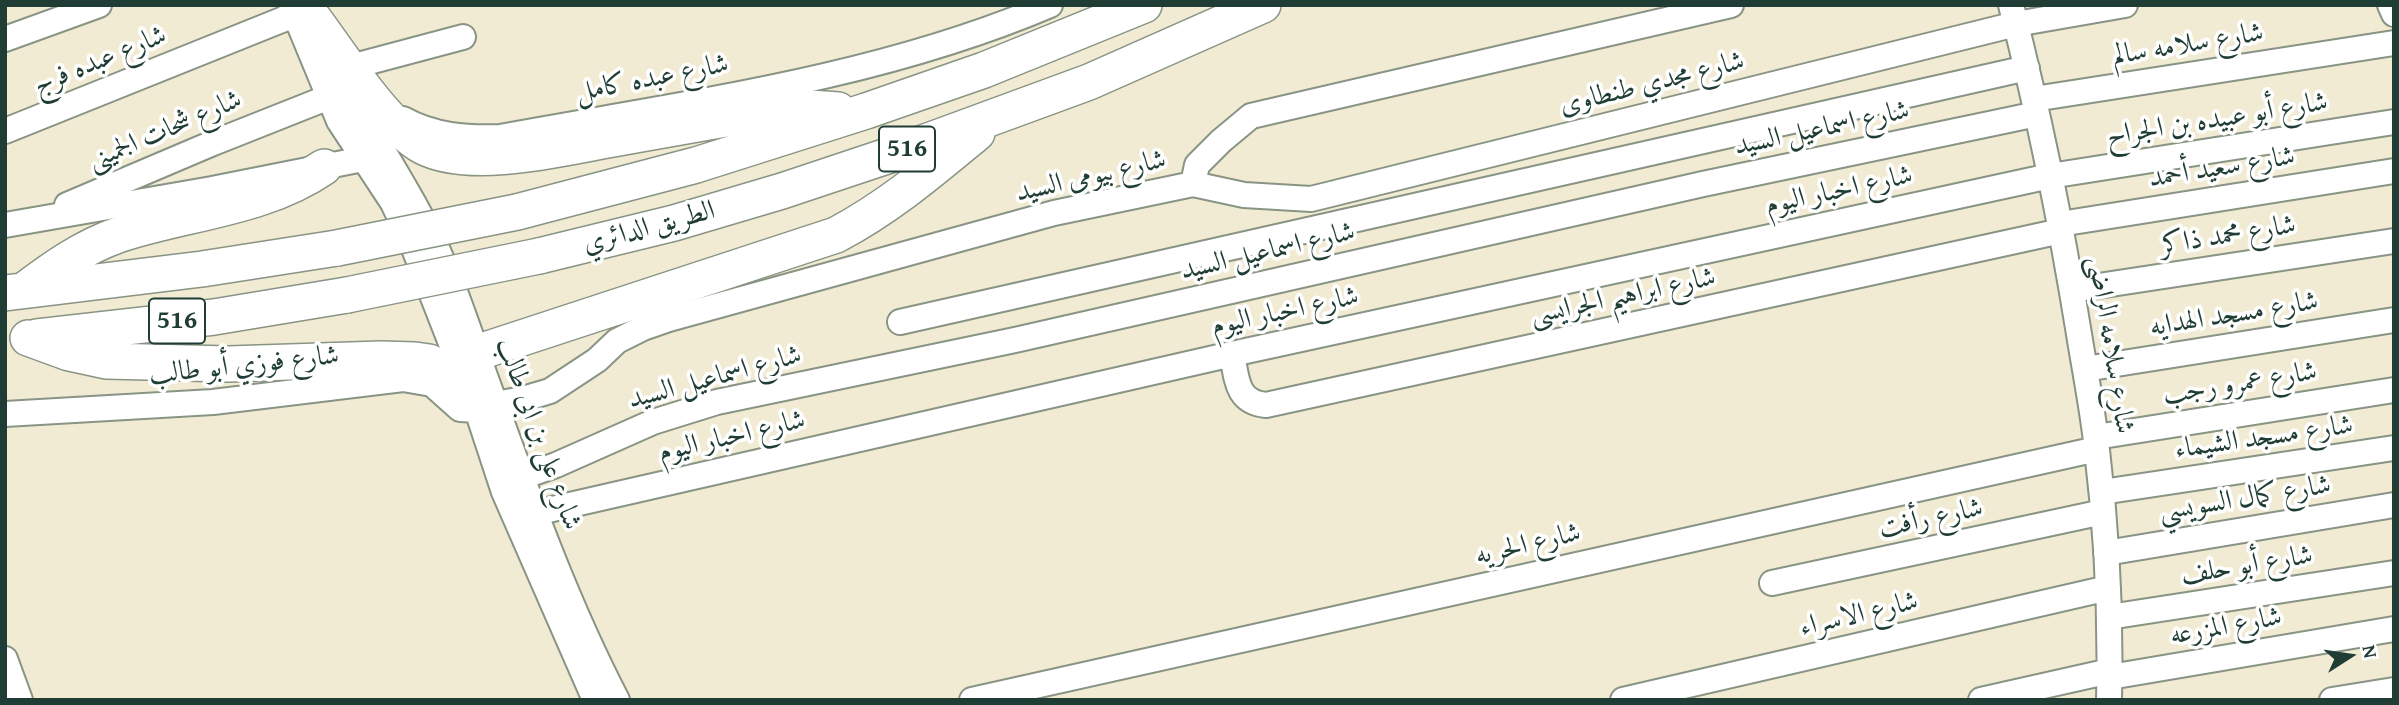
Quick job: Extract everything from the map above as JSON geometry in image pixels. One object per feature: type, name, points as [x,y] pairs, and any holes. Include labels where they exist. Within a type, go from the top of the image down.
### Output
[{"type":"highway","name":"الطريق الدائري","points":[[14,292],[202,269],[337,248],[517,212],[696,165],[866,111],[984,70],[1143,5]]},
{"type":"highway","name":"الطريق الدائري","points":[[17,338],[214,317],[347,296],[538,256],[674,223],[782,191],[997,117],[1088,82],[1263,5]]},
{"type":"highway","points":[[304,10],[401,132],[425,148],[449,155],[486,158],[530,153],[776,110],[810,108],[866,111]]},
{"type":"highway","points":[[17,338],[106,361],[229,364],[415,360],[429,362],[479,388],[836,235],[867,219],[902,195],[997,117]]},
{"type":"highway","points":[[14,292],[94,245],[120,235],[280,192],[304,181],[324,167]]},
{"type":"street","points":[[5,39],[99,5]]},
{"type":"street","name":"شارع عبده كامل","points":[[304,10],[401,117],[419,128],[469,138],[500,137],[835,75],[902,58],[967,37],[1051,5]]},
{"type":"street","name":"شارع بيومى السيد","points":[[479,388],[523,399],[550,391],[589,366],[617,341],[669,319],[1054,213],[1193,184],[1197,166],[1251,116],[1731,5]]},
{"type":"street","name":"شارع مجدي طنطاوى","points":[[1193,184],[1244,195],[1311,200],[2014,15],[2125,5]]},
{"type":"street","points":[[2390,5],[2394,14]]},
{"type":"street","points":[[304,10],[329,97],[339,121],[363,159],[400,195]]},
{"type":"street","points":[[304,10],[400,195]]},
{"type":"street","name":"شارع عبده فرج","points":[[5,131],[304,10]]},
{"type":"street","name":"شارع سلامه الراضى","points":[[2014,15],[2061,228],[2096,443],[2106,553],[2110,683]]},
{"type":"street","points":[[354,66],[463,37]]},
{"type":"street","name":"شارع سلامه سالم","points":[[2035,106],[2394,43]]},
{"type":"street","name":"شارع اسماعيل السيد","points":[[900,322],[2026,68]]},
{"type":"street","name":"شارع شحات الجمينى","points":[[15,223],[329,97]]},
{"type":"street","name":"شارع اسماعيل السيد","points":[[522,477],[653,422],[717,402],[1002,343],[2035,106]]},
{"type":"street","name":"شارع أبو عبيده بن الجراح","points":[[2050,176],[2394,122]]},
{"type":"street","points":[[15,223],[363,159]]},
{"type":"street","name":"شارع سعيد أحمد","points":[[2061,228],[2394,171]]},
{"type":"street","name":"شارع اخبار اليوم","points":[[535,513],[1232,354],[2050,176]]},
{"type":"street","name":"شارع على بن ابى طالب","points":[[400,195],[428,228],[446,270],[479,388],[504,492],[595,700]]},
{"type":"street","name":"شارع على بن ابى طالب","points":[[400,195],[427,277],[522,477],[589,641],[617,700]]},
{"type":"street","name":"شارع ابراهيم الجرايسى","points":[[1232,354],[1242,395],[1253,404],[1266,405],[2061,228]]},
{"type":"street","name":"شارع محمد ذاكر","points":[[2072,290],[2394,242]]},
{"type":"street","name":"شارع مسجد الهدايه","points":[[2085,369],[2394,320]]},
{"type":"street","name":"شارع فوزي أبو طالب","points":[[5,414],[213,402],[403,379],[432,384],[460,409],[479,388]]},
{"type":"street","name":"شارع عمرو رجب","points":[[2096,443],[2394,390]]},
{"type":"street","name":"شارع الحريه","points":[[972,700],[2096,443]]},
{"type":"street","name":"شارع مسجد الشيماء","points":[[2103,502],[2394,449]]},
{"type":"street","name":"شارع رأفت","points":[[1772,583],[2103,502]]},
{"type":"street","name":"شارع كمال السويسي","points":[[2106,553],[2394,505]]},
{"type":"street","name":"شارع أبو حلف","points":[[2109,617],[2394,573]]},
{"type":"street","name":"شارع الاسراء","points":[[1623,700],[2108,588]]},
{"type":"street","name":"شارع المزرعه","points":[[1981,700],[2110,683],[2394,629]]},
{"type":"street","points":[[5,659],[20,700]]},
{"type":"street","points":[[2332,700],[2394,690]]}]
